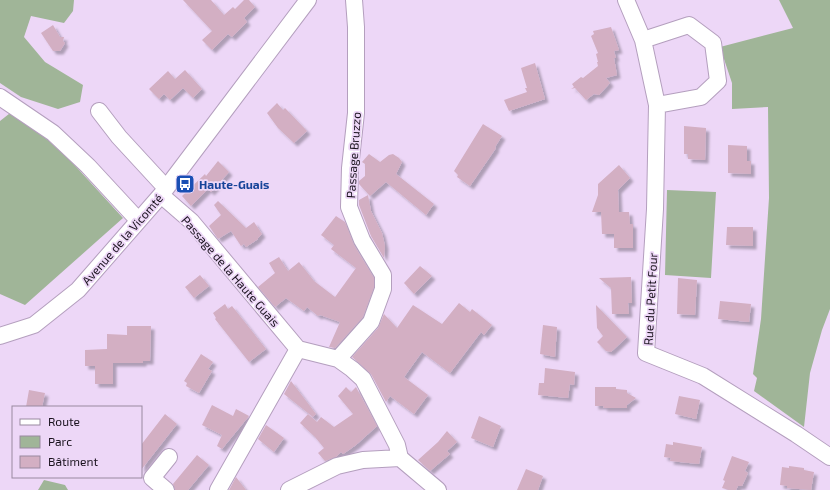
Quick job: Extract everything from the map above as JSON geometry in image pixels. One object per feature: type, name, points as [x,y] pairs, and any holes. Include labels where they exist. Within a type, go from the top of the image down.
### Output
[{"type":"street","name":"Avenue de la Vicomté","points":[[0,336],[34,325],[78,290],[163,192],[308,0]]},
{"type":"street","name":"Passage Bruzzo","points":[[338,359],[371,322],[383,289],[383,274],[362,240],[349,207],[350,168],[356,113],[356,27],[354,0]]},
{"type":"street","name":"Rue du Petit Four","points":[[626,0],[643,40],[657,105],[655,209],[646,353],[703,376],[830,457]]},
{"type":"street","points":[[643,40],[689,25],[713,43],[718,81],[701,97],[657,105]]},
{"type":"street","points":[[0,97],[53,133],[88,166],[138,220]]},
{"type":"street","name":"Passage de la Haute Guais","points":[[99,111],[163,192],[191,221],[298,349]]},
{"type":"street","points":[[218,490],[298,349],[338,359],[352,368],[363,379],[397,445],[400,458],[438,490]]},
{"type":"street","points":[[166,490],[152,478],[170,457]]},
{"type":"street","points":[[289,490],[337,466],[363,460],[400,458]]},
{"type":"green space","points":[[0,0],[74,0],[73,11],[64,23],[31,16],[24,37],[45,62],[83,85],[80,102],[58,109],[21,97],[0,83]]},
{"type":"green space","points":[[779,0],[830,0],[830,309],[822,330],[810,373],[804,427],[754,391],[757,378],[753,374],[761,319],[769,198],[768,107],[732,109],[732,83],[720,47],[793,28]]},
{"type":"green space","points":[[14,110],[69,159],[123,218],[25,305],[0,294],[0,121]]},
{"type":"green space","points":[[667,190],[716,192],[711,278],[665,275]]},
{"type":"green space","points":[[44,480],[65,485],[68,490],[38,490]]},
{"type":"building","points":[[183,0],[211,0],[224,15],[233,7],[235,9],[244,0],[249,0],[255,7],[244,18],[247,22],[232,37],[228,34],[212,50],[202,40],[212,31]]},
{"type":"building","points":[[53,25],[60,37],[64,37],[63,41],[65,43],[60,51],[53,51],[41,33]]},
{"type":"building","points":[[611,27],[619,50],[614,51],[617,75],[606,78],[610,83],[599,95],[594,94],[586,100],[575,88],[571,89],[574,87],[572,84],[581,77],[583,78],[598,66],[596,54],[598,53],[591,36],[594,34],[593,31]]},
{"type":"building","points":[[535,63],[545,99],[509,111],[504,100],[527,92],[521,68]]},
{"type":"building","points":[[185,70],[202,89],[193,98],[183,88],[170,100],[164,94],[159,99],[149,89],[168,71],[175,79]]},
{"type":"building","points":[[277,103],[283,110],[285,108],[307,131],[294,143],[278,128],[267,113]]},
{"type":"building","points":[[483,124],[502,136],[495,147],[496,148],[470,186],[457,177],[458,175],[454,171]]},
{"type":"building","points":[[684,126],[706,128],[705,160],[688,159],[688,154],[684,154]]},
{"type":"building","points":[[728,145],[747,146],[747,161],[751,161],[751,174],[728,173]]},
{"type":"building","points":[[369,154],[380,162],[389,155],[393,154],[399,158],[402,162],[396,174],[434,204],[426,215],[386,182],[370,196],[359,184],[359,181],[365,176],[365,164],[362,162]]},
{"type":"building","points":[[218,161],[229,172],[211,192],[208,189],[191,206],[182,196],[205,174],[206,176]]},
{"type":"building","points":[[619,165],[630,178],[618,190],[619,212],[629,212],[630,224],[633,224],[633,248],[614,248],[614,234],[602,234],[601,212],[592,212],[598,195],[598,184]]},
{"type":"building","points":[[368,195],[371,211],[382,233],[385,246],[384,258],[371,236],[359,205],[359,200]]},
{"type":"building","points":[[218,201],[246,228],[254,222],[262,234],[258,239],[246,247],[244,244],[241,246],[231,231],[218,239],[209,226],[221,215],[214,205]]},
{"type":"building","points":[[336,216],[345,222],[354,245],[374,278],[374,287],[363,317],[335,348],[329,347],[340,322],[320,315],[318,316],[307,307],[304,311],[286,298],[275,307],[258,287],[275,273],[269,263],[279,257],[288,271],[299,262],[314,281],[335,297],[356,268],[331,249],[334,245],[321,235]]},
{"type":"building","points":[[727,227],[753,227],[753,246],[726,245]]},
{"type":"building","points":[[420,266],[432,276],[414,294],[404,283]]},
{"type":"building","points":[[200,275],[209,286],[194,298],[185,287]]},
{"type":"building","points":[[631,277],[632,303],[628,303],[629,314],[612,314],[611,288],[599,278]]},
{"type":"building","points":[[678,278],[697,280],[695,315],[677,314]]},
{"type":"building","points":[[720,301],[751,304],[749,322],[718,319]]},
{"type":"building","points":[[459,303],[470,312],[472,309],[492,325],[484,335],[481,332],[450,373],[422,352],[404,377],[428,395],[414,414],[390,396],[386,402],[371,374],[352,357],[378,328],[384,314],[397,328],[413,305],[442,324]]},
{"type":"building","points":[[225,304],[228,309],[232,306],[266,349],[249,362],[215,319],[216,318],[213,313]]},
{"type":"building","points":[[596,305],[627,337],[611,352],[606,351],[597,342],[603,336],[597,328]]},
{"type":"building","points":[[543,325],[557,327],[555,357],[540,354]]},
{"type":"building","points":[[127,326],[151,326],[150,361],[143,361],[143,363],[113,363],[113,384],[95,384],[95,366],[85,366],[85,350],[107,349],[107,334],[127,335]]},
{"type":"building","points":[[201,354],[213,362],[208,369],[212,371],[199,393],[186,386],[187,383],[184,381]]},
{"type":"building","points":[[545,368],[575,372],[574,385],[570,384],[568,398],[538,395],[539,383],[544,383]]},
{"type":"building","points":[[291,381],[316,414],[313,417],[284,394]]},
{"type":"building","points":[[346,387],[351,392],[356,387],[377,426],[356,445],[343,454],[341,452],[336,457],[325,461],[318,453],[324,448],[300,423],[308,414],[317,422],[321,417],[334,427],[353,414],[338,396]]},
{"type":"building","points":[[595,387],[616,387],[616,389],[627,390],[627,393],[636,398],[627,405],[627,408],[604,408],[603,406],[595,406]]},
{"type":"building","points":[[29,390],[45,393],[42,406],[26,406]]},
{"type":"building","points":[[679,396],[700,400],[696,419],[675,414]]},
{"type":"building","points":[[212,405],[233,416],[236,409],[249,416],[222,449],[217,446],[222,435],[202,425]]},
{"type":"building","points":[[165,414],[177,424],[142,469],[142,444]]},
{"type":"building","points":[[479,416],[501,426],[493,447],[471,438]]},
{"type":"building","points":[[266,425],[284,438],[274,452],[258,439]]},
{"type":"building","points":[[447,431],[457,442],[447,451],[450,454],[430,471],[418,460],[438,442]]},
{"type":"building","points":[[673,442],[702,447],[699,464],[670,461],[671,458],[664,457],[666,444],[673,445]]},
{"type":"building","points":[[197,455],[209,465],[188,490],[175,490],[173,484]]},
{"type":"building","points":[[732,456],[749,462],[745,471],[748,473],[742,486],[738,486],[736,490],[722,488],[725,481],[723,480]]},
{"type":"building","points":[[789,466],[804,468],[804,470],[814,472],[811,490],[787,488],[787,486],[780,485],[782,467],[789,468]]},
{"type":"building","points":[[526,469],[543,476],[538,490],[517,490]]},
{"type":"building","points":[[236,477],[246,490],[229,490]]},
{"type":"place","name":"Haute-Guais","points":[[185,184]]}]
